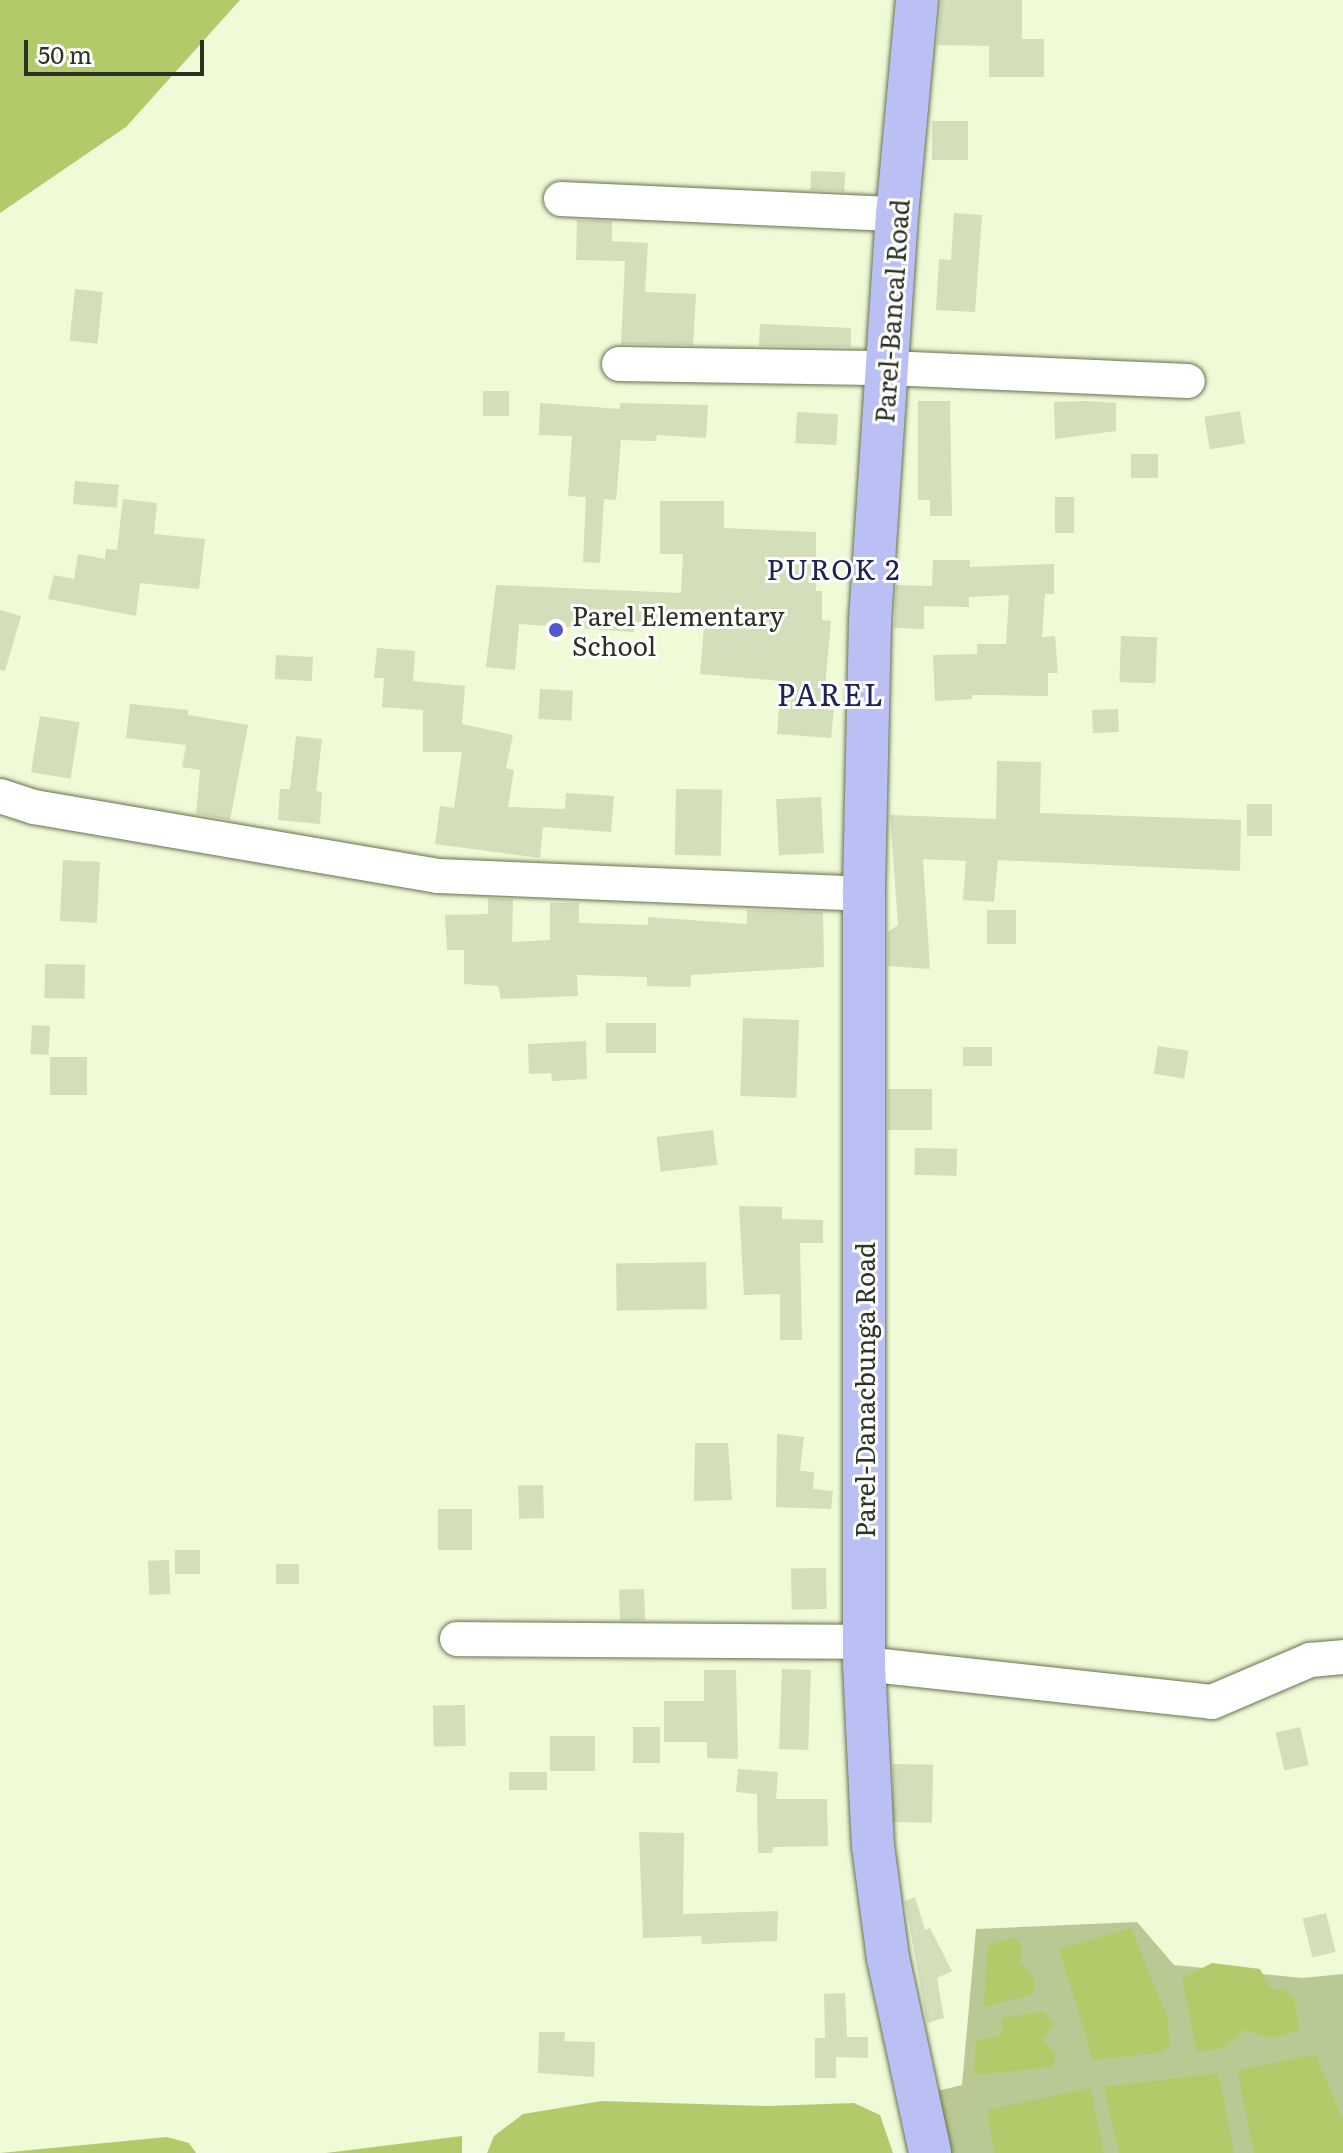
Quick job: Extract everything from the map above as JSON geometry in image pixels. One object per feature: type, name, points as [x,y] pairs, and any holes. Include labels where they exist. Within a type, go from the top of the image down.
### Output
[{"type":"main road","name":"Parel-Bancal Road","points":[[870,622],[897,214],[917,0]]},
{"type":"main road","name":"Parel-Danacbunga Road","points":[[870,622],[864,894],[864,1653],[873,1846],[888,1958],[930,2153]]},
{"type":"street","points":[[561,199],[897,214]]},
{"type":"street","points":[[619,364],[888,368],[1188,381]]},
{"type":"street","points":[[0,796],[34,807],[438,876],[864,894]]},
{"type":"street","points":[[457,1639],[864,1653],[1212,1702],[1310,1660],[1343,1657]]},
{"type":"shaded area","points":[[0,0],[240,0],[126,127],[0,213]]},
{"type":"shaded area","points":[[1137,1922],[1174,1965],[1302,1978],[1343,1974],[1343,2153],[930,2153],[917,2096],[962,2085],[976,1929]]},
{"type":"shaded area","points":[[1131,1928],[1167,2016],[1170,2044],[1164,2052],[1093,2060],[1059,1949]]},
{"type":"shaded area","points":[[1015,1937],[1022,1947],[1020,1962],[1034,1978],[1035,1988],[1031,1995],[984,2007],[988,1945]]},
{"type":"shaded area","points":[[1212,1963],[1260,1969],[1271,1989],[1284,1990],[1294,1999],[1300,2031],[1269,2038],[1244,2030],[1223,2048],[1197,2052],[1182,1978]]},
{"type":"shaded area","points":[[1044,2011],[1054,2024],[1043,2039],[1056,2055],[1052,2067],[974,2075],[976,2040],[997,2037],[1003,2031],[1002,2018]]},
{"type":"shaded area","points":[[1315,2054],[1343,2119],[1343,2153],[1254,2153],[1237,2071]]},
{"type":"shaded area","points":[[1218,2073],[1234,2153],[1119,2153],[1104,2087]]},
{"type":"shaded area","points":[[1091,2088],[1104,2153],[994,2153],[987,2110]]},
{"type":"shaded area","points":[[601,2101],[768,2106],[854,2103],[880,2115],[893,2153],[487,2153],[494,2136],[523,2114]]},
{"type":"shaded area","points":[[462,2136],[462,2153],[326,2153]]},
{"type":"shaded area","points":[[167,2137],[189,2143],[196,2153],[0,2153]]},
{"type":"building","points":[[941,0],[1022,0],[1022,39],[1044,39],[1044,77],[989,77],[989,46],[937,45]]},
{"type":"building","points":[[932,121],[968,121],[968,160],[932,160]]},
{"type":"building","points":[[811,171],[845,172],[844,191],[810,190]]},
{"type":"building","points":[[954,213],[982,215],[975,312],[936,310],[939,259],[951,260]]},
{"type":"building","points":[[577,220],[612,221],[612,241],[648,243],[645,292],[696,294],[693,345],[621,344],[625,261],[576,260]]},
{"type":"building","points":[[75,289],[103,292],[97,344],[70,341]]},
{"type":"building","points":[[760,324],[851,328],[851,347],[759,346]]},
{"type":"building","points":[[483,391],[509,391],[509,416],[483,416]]},
{"type":"building","points":[[918,401],[950,401],[952,516],[930,516],[930,500],[918,500]]},
{"type":"building","points":[[1054,402],[1116,403],[1116,431],[1055,439]]},
{"type":"building","points":[[540,403],[620,409],[620,403],[708,405],[706,438],[657,435],[656,441],[621,440],[616,500],[604,499],[600,563],[583,562],[586,497],[568,496],[572,436],[539,435]]},
{"type":"building","points":[[1240,411],[1245,444],[1210,449],[1204,417]]},
{"type":"building","points":[[797,412],[838,414],[836,445],[795,443]]},
{"type":"building","points":[[1131,454],[1158,454],[1158,478],[1131,478]]},
{"type":"building","points":[[75,481],[119,485],[117,508],[73,504]]},
{"type":"building","points":[[1055,497],[1074,497],[1074,533],[1055,533]]},
{"type":"building","points":[[123,499],[157,503],[154,534],[205,539],[199,589],[140,583],[136,616],[48,599],[54,575],[74,579],[78,554],[105,559],[106,549],[117,550]]},
{"type":"building","points":[[660,501],[724,501],[724,528],[816,532],[816,591],[822,591],[822,620],[831,621],[823,709],[834,710],[831,738],[777,734],[781,681],[700,674],[704,628],[634,623],[634,632],[519,624],[515,670],[486,667],[496,585],[681,593],[683,554],[660,554]]},
{"type":"building","points":[[933,560],[970,560],[970,567],[1054,564],[1054,594],[1045,594],[1042,637],[1055,636],[1058,673],[1048,673],[1048,696],[972,695],[972,699],[935,701],[933,655],[977,654],[977,644],[1006,644],[1009,595],[969,597],[969,607],[924,606],[924,629],[894,628],[896,585],[932,586]]},
{"type":"building","points":[[0,610],[21,616],[5,671],[0,670]]},
{"type":"building","points":[[1121,636],[1157,637],[1155,683],[1119,682]]},
{"type":"building","points":[[377,648],[415,651],[413,681],[465,686],[462,724],[513,735],[506,768],[514,770],[508,807],[565,809],[566,793],[614,796],[611,832],[543,827],[540,858],[435,844],[440,806],[454,808],[462,752],[423,752],[423,710],[382,707],[384,678],[374,678]]},
{"type":"building","points":[[276,655],[313,657],[312,681],[275,679]]},
{"type":"building","points":[[540,689],[573,691],[571,721],[538,719]]},
{"type":"building","points":[[130,704],[188,710],[188,715],[248,725],[230,820],[196,814],[200,770],[182,767],[186,745],[126,738]]},
{"type":"building","points":[[1118,709],[1119,732],[1093,733],[1092,710]]},
{"type":"building","points":[[40,716],[80,722],[71,779],[31,772]]},
{"type":"building","points":[[296,736],[322,739],[316,791],[322,792],[320,824],[278,820],[280,789],[290,789]]},
{"type":"building","points":[[997,761],[1041,762],[1040,813],[1241,820],[1240,871],[998,860],[994,902],[963,900],[966,861],[923,859],[930,969],[888,966],[888,932],[898,925],[890,815],[996,819]]},
{"type":"building","points":[[676,789],[722,790],[721,856],[675,855]]},
{"type":"building","points":[[821,797],[824,853],[779,855],[776,799]]},
{"type":"building","points":[[1247,804],[1272,804],[1272,836],[1247,836]]},
{"type":"building","points":[[63,860],[100,862],[97,923],[60,921]]},
{"type":"building","points":[[488,898],[513,899],[512,942],[550,940],[550,903],[579,903],[579,923],[648,925],[648,917],[747,924],[747,910],[823,912],[824,967],[691,975],[690,987],[647,986],[647,977],[577,975],[578,996],[501,999],[498,986],[464,984],[464,950],[447,950],[445,915],[488,914]]},
{"type":"building","points":[[987,910],[1016,910],[1016,944],[987,944]]},
{"type":"building","points":[[45,964],[85,965],[84,999],[44,998]]},
{"type":"building","points":[[743,1018],[799,1020],[796,1098],[740,1096]]},
{"type":"building","points":[[606,1023],[656,1023],[656,1053],[606,1053]]},
{"type":"building","points":[[32,1025],[50,1026],[48,1055],[30,1054]]},
{"type":"building","points":[[586,1041],[587,1079],[552,1081],[551,1073],[529,1074],[528,1044]]},
{"type":"building","points":[[1158,1046],[1189,1051],[1184,1079],[1154,1074]]},
{"type":"building","points":[[963,1047],[992,1047],[992,1066],[963,1066]]},
{"type":"building","points":[[50,1057],[87,1057],[87,1095],[50,1095]]},
{"type":"building","points":[[888,1089],[932,1089],[932,1130],[888,1130]]},
{"type":"building","points":[[713,1130],[717,1165],[661,1172],[656,1137]]},
{"type":"building","points":[[915,1148],[957,1149],[957,1176],[915,1175]]},
{"type":"building","points":[[739,1206],[782,1207],[782,1219],[823,1220],[823,1243],[800,1243],[802,1340],[780,1340],[780,1294],[744,1295]]},
{"type":"building","points":[[706,1262],[707,1309],[617,1311],[616,1264]]},
{"type":"building","points":[[777,1434],[804,1437],[800,1471],[814,1472],[813,1489],[833,1491],[831,1509],[776,1507]]},
{"type":"building","points":[[695,1443],[728,1443],[732,1500],[694,1501]]},
{"type":"building","points":[[543,1485],[544,1518],[519,1519],[518,1486]]},
{"type":"building","points":[[438,1509],[472,1509],[472,1550],[438,1550]]},
{"type":"building","points":[[175,1550],[200,1550],[200,1574],[175,1574]]},
{"type":"building","points":[[169,1560],[170,1594],[149,1595],[148,1561]]},
{"type":"building","points":[[276,1564],[299,1564],[299,1584],[276,1584]]},
{"type":"building","points":[[826,1568],[827,1609],[792,1610],[791,1569]]},
{"type":"building","points":[[644,1589],[645,1620],[620,1621],[619,1590]]},
{"type":"building","points":[[782,1669],[811,1670],[808,1750],[779,1749]]},
{"type":"building","points":[[704,1670],[736,1670],[738,1759],[707,1758],[707,1742],[664,1742],[664,1701],[704,1701]]},
{"type":"building","points":[[465,1705],[466,1746],[434,1747],[433,1706]]},
{"type":"building","points":[[633,1727],[660,1727],[660,1763],[633,1763]]},
{"type":"building","points":[[1300,1727],[1309,1765],[1284,1771],[1276,1733]]},
{"type":"building","points":[[550,1736],[595,1736],[595,1771],[550,1771]]},
{"type":"building","points":[[893,1764],[933,1765],[932,1823],[892,1822]]},
{"type":"building","points":[[738,1769],[778,1772],[776,1799],[827,1799],[828,1846],[773,1847],[772,1853],[758,1853],[757,1794],[736,1792]]},
{"type":"building","points":[[509,1772],[547,1772],[547,1790],[509,1790]]},
{"type":"building","points":[[639,1832],[684,1833],[683,1914],[778,1911],[777,1941],[702,1944],[701,1936],[643,1938]]},
{"type":"building","points":[[915,1897],[925,1930],[930,1928],[952,1971],[937,1978],[944,2018],[927,2023],[905,1901]]},
{"type":"building","points":[[1326,1913],[1336,1952],[1312,1958],[1303,1919]]},
{"type":"building","points":[[845,1993],[847,2037],[868,2037],[868,2058],[836,2057],[836,2078],[815,2078],[815,2038],[825,2038],[824,1994]]},
{"type":"building","points":[[539,2032],[565,2032],[564,2041],[595,2042],[594,2077],[538,2073]]},
{"type":"place","name":"Parel Elementary School","points":[[556,630]]},
{"type":"district","name":"PUROK 2","points":[[834,568]]},
{"type":"district","name":"PAREL","points":[[831,693]]}]
